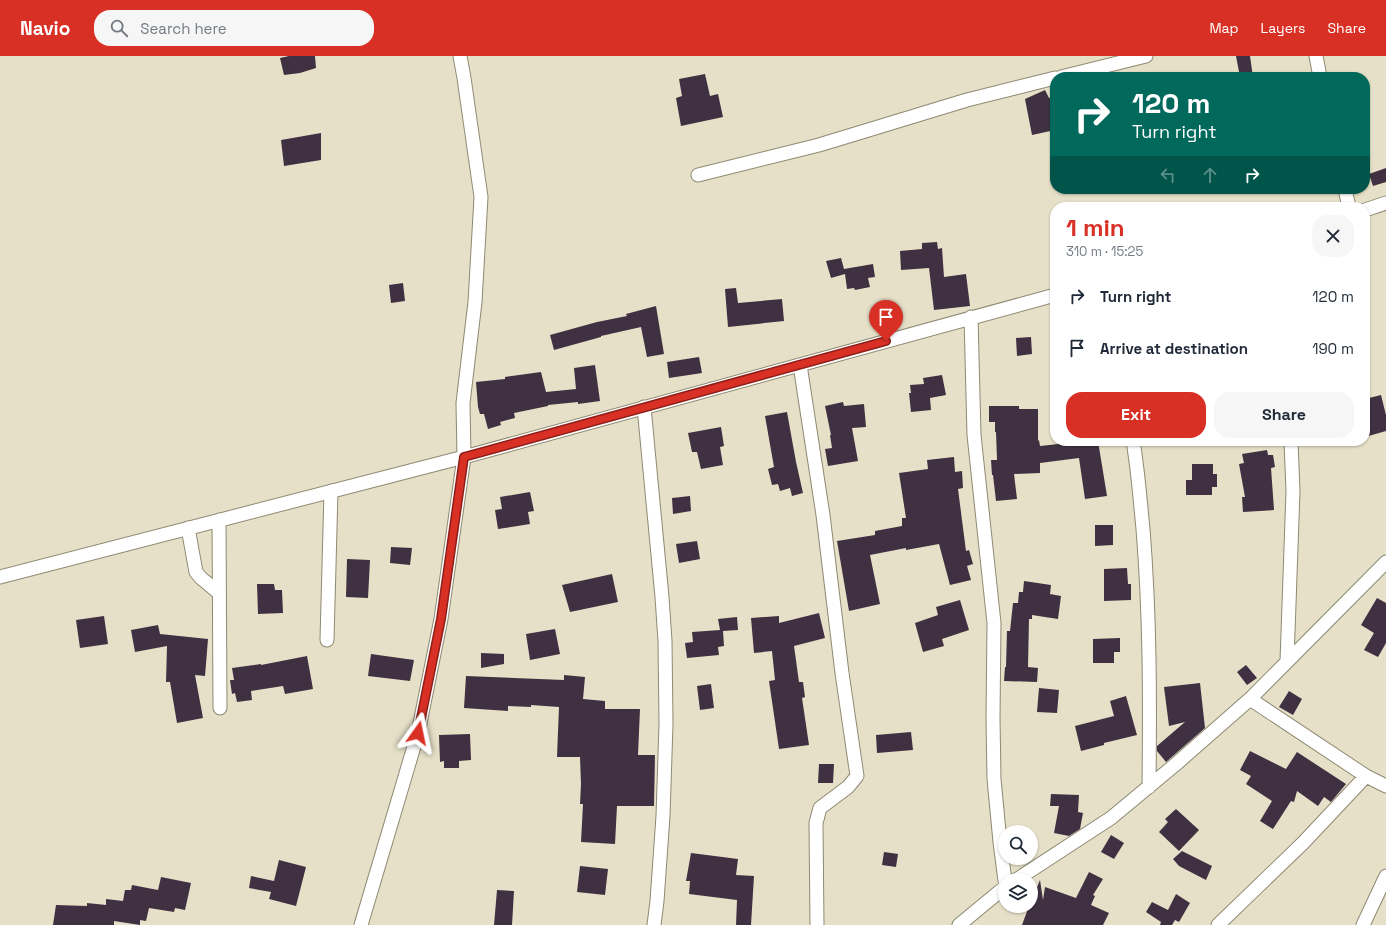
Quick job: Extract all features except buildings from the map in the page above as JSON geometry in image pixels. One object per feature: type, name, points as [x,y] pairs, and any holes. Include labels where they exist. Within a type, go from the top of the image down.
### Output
[{"type":"street","points":[[362,925],[418,733],[441,619],[464,457],[463,403],[475,302],[481,196],[460,56]]},
{"type":"street","points":[[1081,72],[1146,56]]},
{"type":"street","points":[[1316,56],[1319,72]]},
{"type":"street","points":[[698,175],[819,145],[967,100],[1050,79]]},
{"type":"street","points":[[1370,208],[1386,203]]},
{"type":"street","points":[[0,577],[464,457],[1050,296]]},
{"type":"street","points":[[971,318],[974,435],[994,623],[994,779],[1004,873]]},
{"type":"street","points":[[800,365],[824,516],[842,673],[857,776],[848,788],[820,808],[816,823],[817,925]]},
{"type":"street","points":[[644,407],[665,641],[666,724],[663,816],[654,925]]},
{"type":"street","points":[[1134,446],[1147,574],[1150,682],[1149,787]]},
{"type":"street","points":[[1287,661],[1293,491],[1291,446]]},
{"type":"street","points":[[327,640],[331,491]]},
{"type":"street","points":[[219,520],[220,708]]},
{"type":"street","points":[[188,528],[196,572],[219,593]]},
{"type":"street","points":[[1027,873],[1111,818],[1176,764],[1250,698],[1386,562]]},
{"type":"street","points":[[1250,698],[1366,776],[1386,786]]},
{"type":"street","points":[[1218,925],[1303,843],[1366,776]]},
{"type":"street","points":[[1363,925],[1386,876]]},
{"type":"street","points":[[959,925],[998,893]]},
{"type":"route","points":[[418,733],[441,619],[464,457],[886,341]]}]
